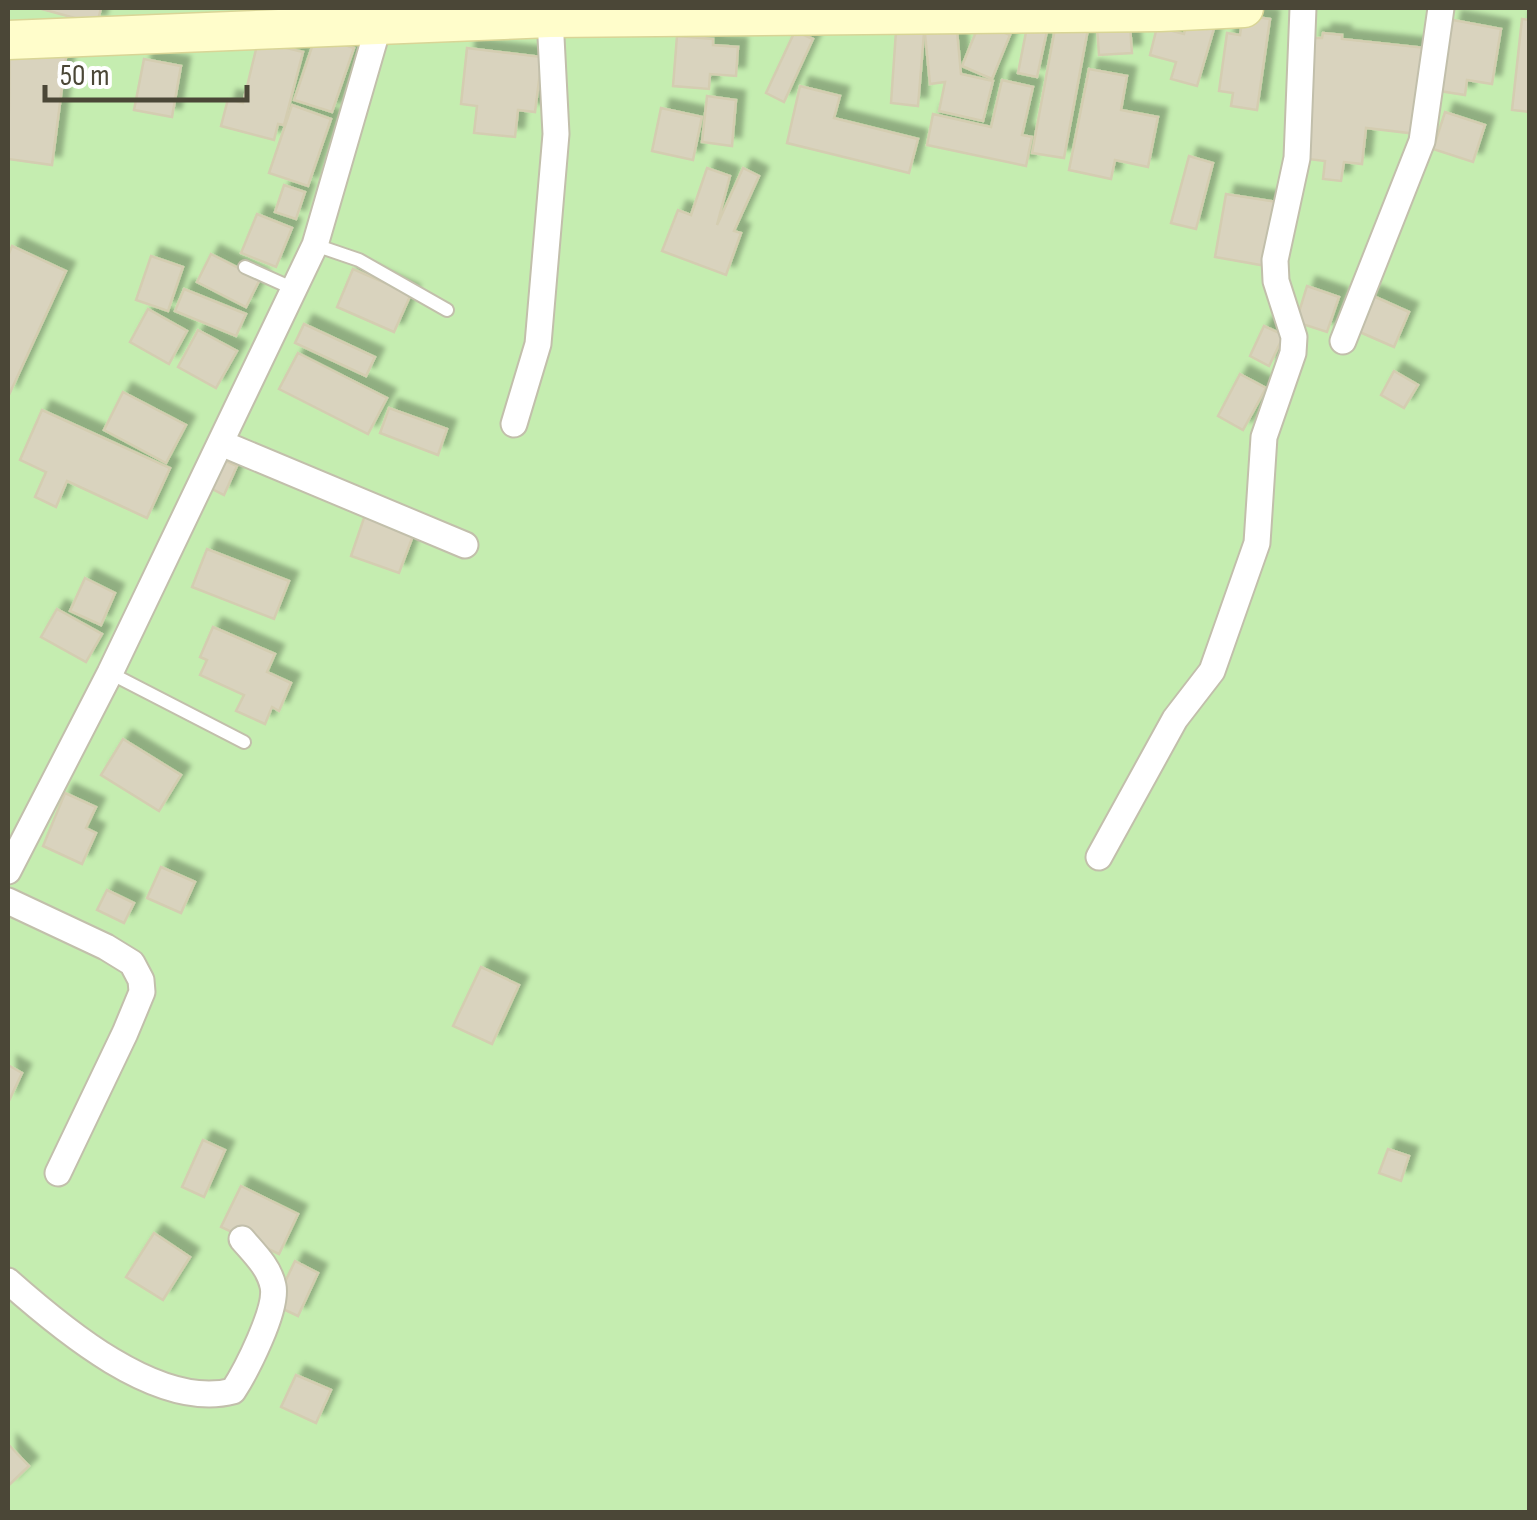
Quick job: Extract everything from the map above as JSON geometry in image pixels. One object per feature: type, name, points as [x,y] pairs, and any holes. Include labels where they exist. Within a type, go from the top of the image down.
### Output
[{"type":"main road","points":[[8,40],[289,18],[379,24],[781,12],[1244,8]]},
{"type":"street","points":[[1099,857],[1175,718],[1212,671],[1257,542],[1264,438],[1293,352],[1294,337],[1276,281],[1275,260],[1296,158],[1304,8]]},
{"type":"street","points":[[1343,341],[1422,142],[1442,8]]},
{"type":"street","points":[[514,424],[540,325],[556,134],[550,18]]},
{"type":"street","points":[[8,871],[110,672],[315,245],[379,24]]},
{"type":"street","points":[[221,443],[465,545]]},
{"type":"street","points":[[8,902],[106,947],[132,963],[141,980],[142,992],[125,1032],[58,1173]]},
{"type":"street","points":[[8,1281],[62,1328],[120,1365],[186,1392],[216,1396],[233,1391],[246,1372],[274,1296],[266,1266],[242,1239]]},
{"type":"lane","points":[[315,245],[359,260],[448,310]]},
{"type":"lane","points":[[245,267],[294,290]]},
{"type":"lane","points":[[110,672],[244,742]]},
{"type":"green space","points":[[8,8],[1529,8],[1529,1512],[8,1512]]},
{"type":"building","points":[[38,8],[101,8],[97,24]]},
{"type":"building","points":[[1243,15],[1270,19],[1257,110],[1231,106],[1233,93],[1219,91],[1227,33],[1240,35]]},
{"type":"building","points":[[1188,17],[1215,25],[1197,86],[1171,79],[1176,62],[1150,55],[1157,27],[1184,34]]},
{"type":"building","points":[[1522,19],[1530,20],[1530,112],[1512,110]]},
{"type":"building","points":[[1453,20],[1501,29],[1492,84],[1467,80],[1465,95],[1439,91]]},
{"type":"building","points":[[980,22],[1010,35],[992,79],[962,66]]},
{"type":"building","points":[[1056,23],[1088,29],[1064,158],[1032,153]]},
{"type":"building","points":[[1130,26],[1132,53],[1099,55],[1097,28]]},
{"type":"building","points":[[1027,27],[1047,31],[1037,77],[1018,73]]},
{"type":"building","points":[[795,31],[813,39],[784,102],[766,93]]},
{"type":"building","points":[[896,31],[924,33],[918,106],[891,103]]},
{"type":"building","points":[[957,31],[961,74],[993,81],[983,121],[939,111],[945,82],[930,84],[925,34]]},
{"type":"building","points":[[1323,33],[1342,35],[1342,39],[1426,48],[1417,134],[1366,128],[1362,164],[1344,162],[1341,181],[1323,179],[1325,161],[1300,158],[1313,38],[1322,38]]},
{"type":"building","points":[[316,35],[354,48],[332,112],[294,100]]},
{"type":"building","points":[[677,36],[713,39],[713,45],[738,47],[736,76],[710,74],[709,89],[673,86]]},
{"type":"building","points":[[258,41],[303,52],[284,125],[278,124],[274,140],[221,126],[228,99],[243,103]]},
{"type":"building","points":[[467,48],[542,57],[535,112],[518,110],[515,137],[474,133],[477,106],[461,104]]},
{"type":"building","points":[[10,49],[66,57],[52,165],[8,159]]},
{"type":"building","points":[[144,59],[181,66],[172,117],[134,110]]},
{"type":"building","points":[[1089,69],[1127,76],[1121,110],[1158,117],[1148,167],[1115,160],[1111,179],[1069,170]]},
{"type":"building","points":[[1002,80],[1033,87],[1022,135],[1032,137],[1026,166],[927,145],[933,114],[991,127]]},
{"type":"building","points":[[800,86],[840,96],[834,118],[918,139],[909,173],[787,143]]},
{"type":"building","points":[[707,96],[736,100],[732,146],[702,142]]},
{"type":"building","points":[[292,105],[331,119],[308,186],[269,173]]},
{"type":"building","points":[[661,108],[702,117],[693,160],[652,151]]},
{"type":"building","points":[[1445,112],[1485,125],[1473,162],[1433,149]]},
{"type":"building","points":[[1189,156],[1213,163],[1196,229],[1171,223]]},
{"type":"building","points":[[707,168],[730,176],[717,225],[743,168],[759,176],[734,231],[741,233],[726,275],[662,251],[678,210],[691,215]]},
{"type":"building","points":[[284,185],[305,192],[296,219],[275,212]]},
{"type":"building","points":[[1226,194],[1277,202],[1266,266],[1215,257]]},
{"type":"building","points":[[257,214],[292,228],[276,267],[241,253]]},
{"type":"building","points":[[12,246],[66,271],[8,397],[8,256]]},
{"type":"building","points":[[211,254],[260,279],[246,307],[197,282]]},
{"type":"building","points":[[151,256],[183,267],[168,311],[136,300]]},
{"type":"building","points":[[353,269],[411,294],[394,332],[337,307]]},
{"type":"building","points":[[1307,286],[1339,297],[1327,332],[1296,322]]},
{"type":"building","points":[[184,289],[246,314],[236,336],[175,311]]},
{"type":"building","points":[[1371,295],[1409,312],[1394,347],[1355,330]]},
{"type":"building","points":[[148,309],[187,331],[169,364],[130,342]]},
{"type":"building","points":[[304,324],[375,357],[366,376],[295,343]]},
{"type":"building","points":[[1264,326],[1284,335],[1269,366],[1250,356]]},
{"type":"building","points":[[198,330],[237,351],[216,388],[178,367]]},
{"type":"building","points":[[298,353],[387,398],[368,434],[279,389]]},
{"type":"building","points":[[1394,371],[1418,385],[1404,408],[1381,395]]},
{"type":"building","points":[[1240,374],[1266,388],[1243,430],[1218,416]]},
{"type":"building","points":[[123,392],[186,425],[166,463],[104,430]]},
{"type":"building","points":[[389,408],[447,429],[438,455],[380,433]]},
{"type":"building","points":[[42,410],[170,468],[147,518],[67,481],[56,507],[35,497],[46,472],[20,460]]},
{"type":"building","points":[[217,457],[237,466],[224,495],[204,485]]},
{"type":"building","points":[[365,515],[414,533],[399,573],[351,556]]},
{"type":"building","points":[[207,549],[289,581],[274,619],[192,587]]},
{"type":"building","points":[[85,578],[115,593],[101,625],[70,611]]},
{"type":"building","points":[[57,609],[102,634],[86,662],[41,637]]},
{"type":"building","points":[[213,627],[275,654],[267,672],[291,683],[279,711],[272,707],[265,724],[236,711],[244,695],[200,675],[207,660],[200,657]]},
{"type":"building","points":[[123,739],[181,775],[159,811],[101,775]]},
{"type":"building","points":[[65,793],[96,807],[86,828],[96,833],[82,864],[43,846]]},
{"type":"building","points":[[161,867],[195,882],[181,913],[147,898]]},
{"type":"building","points":[[107,890],[134,903],[124,923],[97,910]]},
{"type":"building","points":[[481,967],[519,985],[492,1044],[453,1026]]},
{"type":"building","points":[[8,1065],[22,1073],[8,1103]]},
{"type":"building","points":[[203,1140],[225,1150],[204,1197],[182,1187]]},
{"type":"building","points":[[1388,1149],[1409,1156],[1401,1181],[1379,1173]]},
{"type":"building","points":[[241,1186],[298,1214],[279,1254],[221,1227]]},
{"type":"building","points":[[154,1233],[190,1257],[163,1300],[126,1277]]},
{"type":"building","points":[[295,1261],[318,1273],[298,1316],[274,1305]]},
{"type":"building","points":[[296,1375],[331,1390],[316,1423],[281,1407]]},
{"type":"building","points":[[8,1444],[29,1466],[8,1486]]}]
